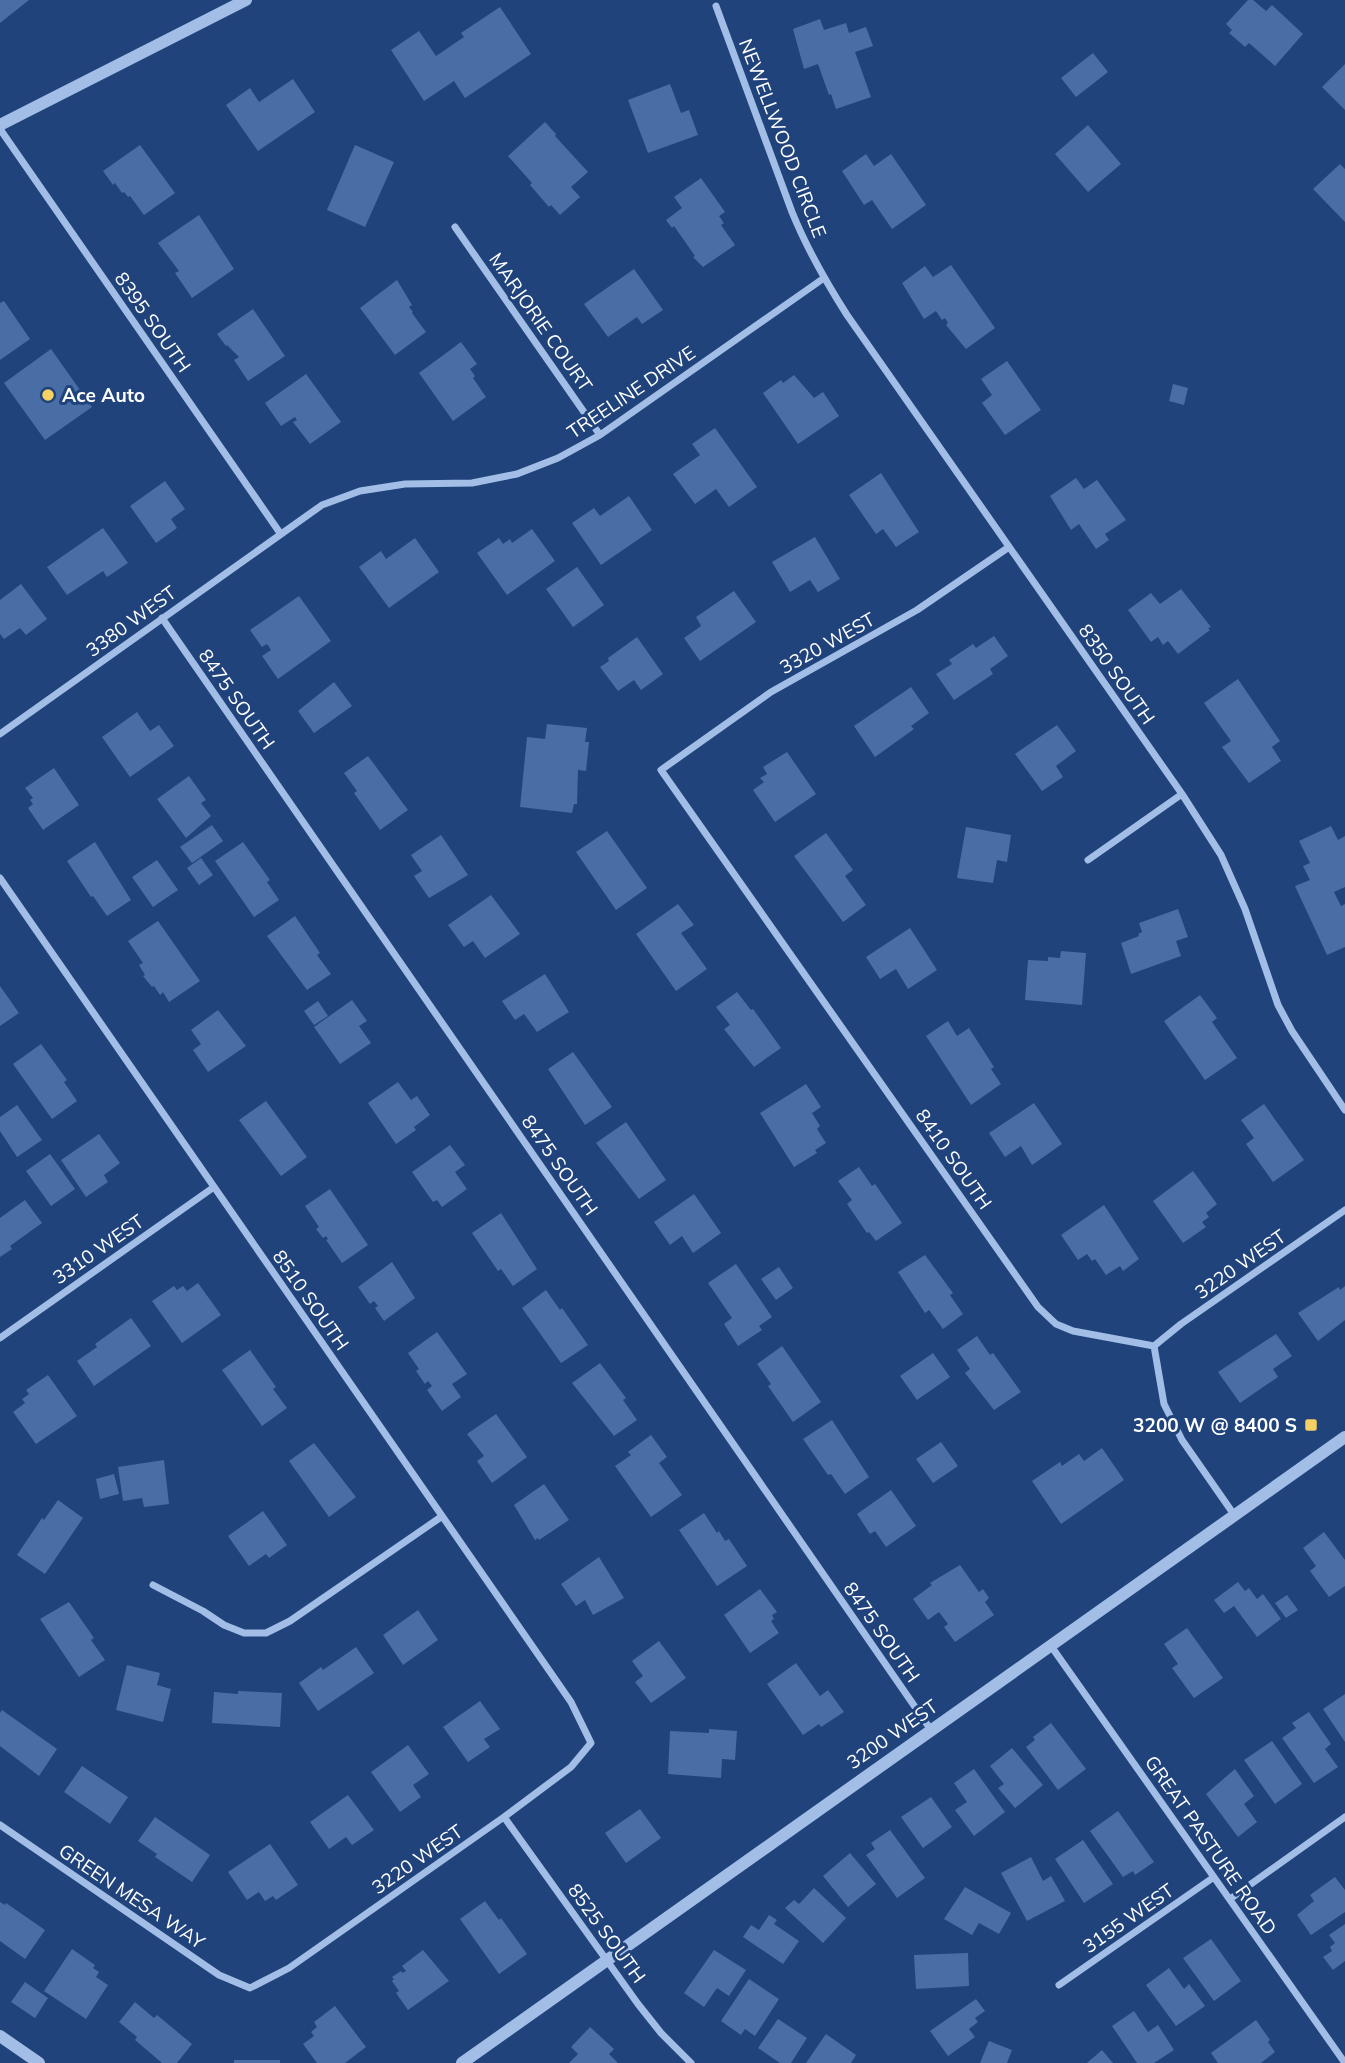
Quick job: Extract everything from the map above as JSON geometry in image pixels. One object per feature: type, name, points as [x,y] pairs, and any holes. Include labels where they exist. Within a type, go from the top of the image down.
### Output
[{"type":"street","points":[[0,127],[246,0]]},
{"type":"street","name":"NEWELLWOOD CIRCLE","points":[[716,6],[792,212],[824,278]]},
{"type":"street","name":"8395 SOUTH","points":[[0,127],[280,533]]},
{"type":"street","name":"MARJORIE COURT","points":[[455,227],[600,435]]},
{"type":"street","name":"TREELINE DRIVE","points":[[280,533],[322,505],[360,491],[405,484],[472,483],[517,474],[558,458],[600,435],[824,278]]},
{"type":"street","name":"8350 SOUTH","points":[[824,278],[1182,794],[1221,855],[1245,909],[1278,1005],[1292,1031],[1345,1110]]},
{"type":"street","name":"3380 WEST","points":[[0,734],[280,533]]},
{"type":"street","name":"3320 WEST","points":[[661,769],[771,692],[918,610],[1009,547]]},
{"type":"street","name":"8475 SOUTH","points":[[162,618],[931,1730]]},
{"type":"street","name":"8410 SOUTH","points":[[661,769],[1038,1307],[1056,1324],[1073,1331],[1154,1346]]},
{"type":"street","points":[[1088,860],[1182,794]]},
{"type":"street","name":"8510 SOUTH","points":[[0,878],[571,1702],[592,1743]]},
{"type":"street","name":"3310 WEST","points":[[0,1338],[214,1187]]},
{"type":"street","name":"3220 WEST","points":[[1154,1346],[1181,1324],[1345,1210]]},
{"type":"street","points":[[1154,1346],[1164,1404],[1182,1440],[1235,1516]]},
{"type":"street","name":"3200 WEST","points":[[462,2063],[1345,1437]]},
{"type":"street","points":[[153,1586],[203,1611],[224,1625],[244,1633],[266,1633],[290,1621],[441,1517]]},
{"type":"street","name":"GREAT PASTURE ROAD","points":[[1051,1646],[1345,2063]]},
{"type":"street","name":"3220 WEST","points":[[250,1988],[289,1968],[504,1817],[571,1767],[592,1743]]},
{"type":"street","name":"8525 SOUTH","points":[[504,1817],[661,2033],[691,2063]]},
{"type":"street","points":[[1230,1899],[1345,1817]]},
{"type":"street","name":"GREEN MESA WAY","points":[[0,1825],[219,1975],[250,1988]]},
{"type":"street","name":"3155 WEST","points":[[1059,1985],[1214,1877]]},
{"type":"street","points":[[0,2036],[40,2063]]},
{"type":"building","points":[[0,0],[29,0],[0,23]]},
{"type":"building","points":[[1248,0],[1253,0],[1266,11],[1272,5],[1303,34],[1275,66],[1249,43],[1245,47],[1229,33],[1232,30],[1226,24]]},
{"type":"building","points":[[500,7],[531,54],[465,98],[454,81],[424,101],[391,50],[419,31],[436,56],[464,37],[461,33]]},
{"type":"building","points":[[820,19],[824,30],[846,23],[849,33],[866,27],[873,46],[855,52],[871,97],[836,109],[818,64],[804,69],[793,29]]},
{"type":"building","points":[[1093,53],[1108,72],[1076,97],[1061,78]]},
{"type":"building","points":[[1345,64],[1345,110],[1322,87]]},
{"type":"building","points":[[293,79],[315,112],[258,151],[226,105],[250,88],[259,102]]},
{"type":"building","points":[[670,84],[681,113],[689,110],[698,135],[648,153],[628,100]]},
{"type":"building","points":[[545,122],[588,172],[571,187],[580,197],[560,215],[551,205],[549,207],[508,156]]},
{"type":"building","points":[[1088,125],[1121,164],[1088,192],[1055,154]]},
{"type":"building","points":[[140,145],[175,193],[144,215],[130,196],[122,193],[115,183],[113,185],[103,171]]},
{"type":"building","points":[[355,145],[394,162],[365,227],[327,210]]},
{"type":"building","points":[[866,154],[874,166],[891,154],[926,205],[892,229],[872,200],[864,205],[842,171]]},
{"type":"building","points":[[1340,164],[1345,169],[1345,222],[1313,189]]},
{"type":"building","points":[[701,178],[725,212],[719,216],[724,223],[721,225],[735,245],[703,267],[693,257],[695,256],[674,226],[672,228],[666,220],[682,208],[674,197]]},
{"type":"building","points":[[199,215],[234,269],[192,298],[175,273],[179,271],[158,243]]},
{"type":"building","points":[[951,265],[995,328],[966,349],[946,325],[948,323],[945,318],[942,320],[936,311],[924,319],[902,283],[925,266],[933,277]]},
{"type":"building","points":[[634,269],[663,310],[642,324],[637,317],[608,337],[584,304]]},
{"type":"building","points":[[397,280],[412,305],[409,307],[412,313],[426,332],[395,355],[360,308]]},
{"type":"building","points":[[4,301],[30,339],[0,360],[0,303]]},
{"type":"building","points":[[253,309],[285,356],[248,381],[234,360],[239,357],[217,334]]},
{"type":"building","points":[[461,342],[477,364],[470,369],[486,397],[453,421],[419,373]]},
{"type":"building","name":"Ace Auto","points":[[51,349],[92,407],[45,440],[4,383]]},
{"type":"building","points":[[1007,361],[1041,410],[1005,435],[982,403],[992,395],[981,379]]},
{"type":"building","points":[[306,374],[341,422],[310,444],[293,422],[297,420],[295,417],[281,426],[265,403]]},
{"type":"building","points":[[794,375],[814,398],[823,392],[839,416],[798,444],[763,393],[781,380],[783,383]]},
{"type":"building","points":[[1173,384],[1188,388],[1184,405],[1169,401]]},
{"type":"building","points":[[715,428],[757,487],[729,507],[716,489],[695,504],[673,474],[700,455],[692,444]]},
{"type":"building","points":[[881,473],[919,532],[896,547],[883,529],[876,534],[849,495]]},
{"type":"building","points":[[1076,478],[1084,489],[1097,480],[1126,520],[1105,534],[1109,540],[1096,549],[1079,524],[1071,530],[1050,496]]},
{"type":"building","points":[[165,481],[185,509],[171,519],[177,528],[156,543],[130,506]]},
{"type":"building","points":[[629,496],[652,530],[601,565],[572,523],[594,508],[600,516]]},
{"type":"building","points":[[103,528],[128,563],[107,577],[103,571],[67,595],[47,567]]},
{"type":"building","points":[[532,529],[555,561],[507,595],[477,553],[499,538],[503,544],[510,539],[512,543]]},
{"type":"building","points":[[815,537],[840,579],[818,592],[810,580],[790,592],[772,562]]},
{"type":"building","points":[[415,538],[439,572],[389,608],[359,567],[381,551],[386,559]]},
{"type":"building","points":[[577,567],[604,605],[573,627],[546,589]]},
{"type":"building","points":[[21,584],[47,619],[26,635],[20,628],[4,639],[0,634],[0,600]]},
{"type":"building","points":[[1181,589],[1211,627],[1178,654],[1168,641],[1163,645],[1158,637],[1151,642],[1128,610],[1151,593],[1160,604]]},
{"type":"building","points":[[734,591],[756,622],[700,661],[684,638],[701,626],[696,617]]},
{"type":"building","points":[[299,596],[331,641],[278,679],[262,656],[271,650],[267,644],[262,647],[250,630]]},
{"type":"building","points":[[994,636],[1008,656],[990,669],[993,674],[954,700],[936,674],[952,664],[949,660],[973,644],[976,648]]},
{"type":"building","points":[[637,637],[663,674],[641,690],[634,680],[618,691],[600,667]]},
{"type":"building","points":[[1238,679],[1280,741],[1272,747],[1281,761],[1249,783],[1222,747],[1231,741],[1204,703]]},
{"type":"building","points":[[334,682],[352,706],[314,733],[298,711]]},
{"type":"building","points":[[911,687],[929,713],[911,726],[914,729],[875,757],[854,726]]},
{"type":"building","points":[[137,712],[150,731],[159,725],[174,746],[130,777],[102,737]]},
{"type":"building","points":[[547,724],[587,728],[585,742],[589,742],[586,771],[578,770],[577,804],[574,804],[572,813],[520,807],[527,737],[545,739]]},
{"type":"building","points":[[1057,725],[1076,751],[1056,766],[1063,777],[1042,791],[1015,754]]},
{"type":"building","points":[[787,752],[816,794],[775,822],[753,790],[764,782],[760,778],[767,774],[763,767]]},
{"type":"building","points":[[368,756],[408,810],[380,830],[354,793],[357,791],[344,773]]},
{"type":"building","points":[[54,768],[79,805],[43,830],[28,808],[33,804],[30,800],[33,798],[25,788]]},
{"type":"building","points":[[189,776],[206,800],[201,803],[211,816],[186,838],[157,799]]},
{"type":"building","points":[[212,825],[223,841],[192,863],[180,847]]},
{"type":"building","points":[[1331,826],[1338,840],[1345,836],[1345,887],[1334,892],[1341,906],[1345,904],[1345,947],[1327,955],[1295,886],[1310,880],[1303,866],[1310,863],[1299,841]]},
{"type":"building","points":[[966,827],[1011,835],[1007,862],[997,860],[993,883],[957,878]]},
{"type":"building","points":[[607,831],[647,888],[616,910],[576,852]]},
{"type":"building","points":[[826,833],[853,870],[845,876],[866,905],[843,922],[794,856]]},
{"type":"building","points":[[441,835],[468,875],[429,898],[414,876],[422,871],[411,855]]},
{"type":"building","points":[[95,842],[131,900],[107,916],[67,861]]},
{"type":"building","points":[[243,842],[270,880],[267,882],[279,900],[254,917],[215,861]]},
{"type":"building","points":[[201,858],[213,875],[199,885],[187,868]]},
{"type":"building","points":[[157,860],[178,890],[153,907],[132,877]]},
{"type":"building","points":[[491,895],[520,934],[485,958],[473,941],[464,947],[448,925]]},
{"type":"building","points":[[678,904],[694,925],[681,933],[707,969],[676,991],[636,934]]},
{"type":"building","points":[[1178,909],[1188,937],[1176,941],[1181,956],[1131,974],[1121,943],[1139,936],[1142,932],[1139,923]]},
{"type":"building","points":[[295,916],[331,974],[307,990],[267,936]]},
{"type":"building","points":[[158,921],[200,981],[169,1002],[163,992],[160,995],[143,976],[145,975],[139,965],[143,963],[128,941]]},
{"type":"building","points":[[910,928],[937,970],[908,989],[896,969],[880,979],[866,957]]},
{"type":"building","points":[[1061,951],[1086,953],[1082,1005],[1025,1000],[1028,960],[1048,961],[1048,957],[1060,958]]},
{"type":"building","points":[[545,974],[569,1012],[537,1032],[524,1014],[515,1020],[502,1001]]},
{"type":"building","points":[[0,986],[19,1013],[0,1026]]},
{"type":"building","points":[[737,992],[781,1048],[754,1067],[724,1029],[730,1025],[716,1007]]},
{"type":"building","points":[[1200,995],[1217,1018],[1212,1022],[1237,1058],[1205,1080],[1164,1021]]},
{"type":"building","points":[[352,1000],[367,1021],[359,1026],[371,1043],[340,1064],[314,1027]]},
{"type":"building","points":[[318,1001],[328,1016],[314,1025],[304,1011]]},
{"type":"building","points":[[218,1010],[246,1046],[208,1072],[193,1050],[201,1044],[191,1030]]},
{"type":"building","points":[[948,1021],[957,1036],[969,1028],[994,1067],[991,1069],[1001,1084],[971,1105],[926,1036]]},
{"type":"building","points":[[41,1044],[67,1080],[64,1082],[77,1101],[52,1119],[13,1064]]},
{"type":"building","points":[[573,1052],[612,1107],[585,1125],[548,1069]]},
{"type":"building","points":[[398,1082],[411,1100],[417,1096],[430,1115],[414,1127],[416,1130],[396,1144],[368,1103]]},
{"type":"building","points":[[806,1084],[821,1107],[812,1113],[820,1126],[817,1129],[826,1143],[815,1150],[817,1153],[794,1167],[760,1113]]},
{"type":"building","points":[[266,1101],[307,1157],[281,1176],[239,1120]]},
{"type":"building","points":[[1034,1103],[1062,1144],[1032,1165],[1021,1146],[1005,1157],[989,1133]]},
{"type":"building","points":[[1264,1104],[1304,1160],[1273,1182],[1246,1144],[1254,1138],[1241,1120]]},
{"type":"building","points":[[17,1105],[42,1140],[17,1157],[0,1131],[0,1117]]},
{"type":"building","points":[[626,1122],[666,1180],[639,1199],[596,1143]]},
{"type":"building","points":[[99,1134],[120,1163],[104,1175],[108,1182],[86,1197],[61,1160]]},
{"type":"building","points":[[450,1145],[465,1165],[455,1172],[467,1189],[442,1207],[437,1200],[433,1202],[412,1172]]},
{"type":"building","points":[[50,1154],[75,1189],[51,1206],[26,1171]]},
{"type":"building","points":[[859,1167],[872,1186],[875,1184],[902,1223],[876,1241],[867,1233],[847,1204],[852,1200],[838,1181]]},
{"type":"building","points":[[1193,1171],[1217,1204],[1206,1213],[1209,1217],[1202,1222],[1206,1227],[1183,1243],[1153,1201]]},
{"type":"building","points":[[330,1189],[368,1245],[342,1263],[326,1236],[323,1238],[316,1229],[319,1227],[305,1206]]},
{"type":"building","points":[[694,1194],[721,1233],[693,1253],[682,1236],[670,1245],[654,1222]]},
{"type":"building","points":[[25,1200],[42,1223],[10,1246],[12,1249],[0,1257],[0,1218]]},
{"type":"building","points":[[1104,1205],[1139,1259],[1123,1271],[1120,1266],[1106,1275],[1095,1259],[1092,1261],[1087,1254],[1078,1260],[1061,1235]]},
{"type":"building","points":[[501,1213],[537,1269],[513,1286],[501,1269],[498,1271],[472,1233]]},
{"type":"building","points":[[925,1255],[953,1293],[950,1295],[963,1314],[943,1329],[929,1310],[925,1313],[898,1272]]},
{"type":"building","points":[[392,1262],[415,1298],[384,1321],[375,1308],[378,1306],[374,1301],[370,1304],[358,1287]]},
{"type":"building","points":[[736,1264],[772,1317],[759,1326],[762,1330],[738,1346],[724,1324],[732,1318],[708,1283]]},
{"type":"building","points":[[779,1267],[793,1288],[776,1300],[761,1279]]},
{"type":"building","points":[[198,1283],[221,1315],[182,1343],[152,1301],[174,1286],[177,1290],[183,1286],[187,1291]]},
{"type":"building","points":[[1345,1286],[1345,1320],[1318,1341],[1298,1313],[1339,1287],[1340,1290]]},
{"type":"building","points":[[546,1290],[588,1345],[561,1363],[522,1308]]},
{"type":"building","points":[[131,1318],[151,1346],[94,1386],[77,1361]]},
{"type":"building","points":[[437,1332],[467,1374],[452,1384],[461,1397],[442,1411],[427,1390],[432,1386],[428,1381],[425,1384],[408,1353]]},
{"type":"building","points":[[1276,1334],[1292,1356],[1273,1369],[1278,1377],[1240,1403],[1218,1372]]},
{"type":"building","points":[[977,1336],[1021,1392],[994,1410],[965,1373],[970,1369],[957,1350]]},
{"type":"building","points":[[782,1346],[821,1402],[793,1422],[768,1386],[771,1384],[757,1364]]},
{"type":"building","points":[[250,1350],[287,1408],[262,1426],[222,1370]]},
{"type":"building","points":[[933,1353],[950,1377],[917,1400],[900,1376]]},
{"type":"building","points":[[600,1363],[626,1398],[623,1400],[637,1420],[614,1436],[572,1383]]},
{"type":"building","points":[[48,1375],[77,1416],[36,1444],[13,1412],[25,1403],[22,1399],[29,1394],[26,1390]]},
{"type":"building","points":[[496,1414],[527,1457],[492,1483],[477,1461],[484,1456],[467,1434]]},
{"type":"building","points":[[832,1420],[869,1477],[845,1494],[803,1439]]},
{"type":"building","points":[[651,1435],[667,1457],[659,1463],[682,1495],[651,1517],[615,1466],[631,1455],[628,1452]]},
{"type":"building","points":[[941,1442],[958,1466],[933,1483],[916,1459]]},
{"type":"building","points":[[314,1443],[356,1497],[329,1517],[289,1461]]},
{"type":"building","points":[[1102,1448],[1124,1480],[1061,1524],[1032,1481],[1060,1462],[1062,1466],[1079,1454],[1084,1461]]},
{"type":"building","points":[[164,1460],[169,1504],[144,1507],[142,1498],[123,1501],[118,1467]]},
{"type":"building","points":[[114,1474],[119,1494],[100,1499],[96,1479]]},
{"type":"building","points":[[544,1484],[569,1520],[535,1540],[514,1505]]},
{"type":"building","points":[[891,1490],[916,1526],[886,1547],[875,1531],[870,1534],[857,1514]]},
{"type":"building","points":[[58,1500],[83,1518],[45,1574],[17,1555]]},
{"type":"building","points":[[263,1511],[287,1545],[269,1558],[266,1554],[249,1566],[228,1536]]},
{"type":"building","points":[[704,1513],[717,1533],[719,1531],[725,1541],[729,1539],[747,1566],[717,1586],[679,1530]]},
{"type":"building","points":[[1324,1532],[1345,1560],[1345,1586],[1329,1597],[1310,1571],[1316,1566],[1303,1548]]},
{"type":"building","points":[[599,1557],[624,1598],[593,1615],[585,1600],[576,1606],[561,1584]]},
{"type":"building","points":[[960,1565],[979,1592],[983,1589],[989,1598],[985,1602],[994,1615],[955,1642],[944,1627],[948,1624],[939,1612],[928,1620],[913,1599],[932,1585],[930,1583]]},
{"type":"building","points":[[1238,1582],[1245,1591],[1249,1588],[1257,1599],[1263,1594],[1281,1619],[1257,1637],[1234,1606],[1224,1613],[1214,1600]]},
{"type":"building","points":[[760,1589],[777,1612],[772,1615],[774,1619],[771,1621],[779,1633],[750,1653],[724,1615]]},
{"type":"building","points":[[1287,1595],[1298,1610],[1286,1618],[1275,1603]]},
{"type":"building","points":[[69,1602],[94,1638],[91,1640],[105,1660],[79,1677],[40,1619]]},
{"type":"building","points":[[418,1610],[438,1640],[403,1665],[383,1635]]},
{"type":"building","points":[[1187,1628],[1223,1678],[1194,1698],[1172,1668],[1178,1664],[1164,1644]]},
{"type":"building","points":[[659,1641],[686,1678],[651,1703],[635,1682],[643,1676],[632,1661]]},
{"type":"building","points":[[356,1647],[374,1673],[318,1711],[299,1683]]},
{"type":"building","points":[[796,1663],[820,1696],[828,1690],[844,1712],[803,1735],[767,1684]]},
{"type":"building","points":[[127,1665],[160,1673],[157,1685],[171,1689],[163,1722],[116,1710]]},
{"type":"building","points":[[238,1691],[282,1693],[280,1727],[212,1723],[214,1692],[238,1694]]},
{"type":"building","points":[[1345,1694],[1345,1742],[1323,1709]]},
{"type":"building","points":[[480,1701],[500,1729],[484,1739],[490,1747],[468,1762],[443,1727]]},
{"type":"building","points":[[2,1710],[57,1749],[39,1776],[0,1746]]},
{"type":"building","points":[[1309,1712],[1331,1744],[1325,1749],[1338,1767],[1314,1783],[1282,1738],[1296,1728],[1292,1723]]},
{"type":"building","points":[[1051,1723],[1086,1769],[1058,1790],[1026,1747],[1035,1740],[1033,1737]]},
{"type":"building","points":[[709,1729],[737,1731],[735,1760],[722,1759],[721,1778],[668,1774],[670,1731],[709,1733]]},
{"type":"building","points":[[1272,1741],[1302,1784],[1275,1804],[1244,1760]]},
{"type":"building","points":[[408,1745],[429,1774],[413,1785],[421,1797],[400,1812],[371,1772]]},
{"type":"building","points":[[1012,1748],[1043,1785],[1015,1808],[998,1788],[1004,1784],[990,1766]]},
{"type":"building","points":[[82,1766],[128,1797],[110,1824],[64,1792]]},
{"type":"building","points":[[974,1769],[1005,1812],[974,1836],[955,1810],[967,1802],[954,1783]]},
{"type":"building","points":[[1235,1769],[1254,1796],[1244,1804],[1257,1822],[1238,1837],[1206,1794]]},
{"type":"building","points":[[348,1795],[374,1830],[352,1845],[346,1837],[329,1849],[310,1822]]},
{"type":"building","points":[[931,1797],[952,1827],[923,1848],[901,1817]]},
{"type":"building","points":[[640,1809],[661,1838],[626,1863],[605,1833]]},
{"type":"building","points":[[1118,1811],[1154,1862],[1135,1875],[1133,1871],[1123,1877],[1090,1831]]},
{"type":"building","points":[[155,1817],[210,1855],[192,1882],[155,1857],[157,1854],[138,1841]]},
{"type":"building","points":[[890,1830],[925,1878],[897,1898],[866,1855],[875,1849],[871,1843]]},
{"type":"building","points":[[1083,1840],[1113,1884],[1084,1903],[1055,1859]]},
{"type":"building","points":[[270,1844],[298,1885],[276,1900],[273,1896],[265,1901],[259,1892],[247,1900],[228,1872]]},
{"type":"building","points":[[850,1853],[876,1884],[848,1907],[823,1876]]},
{"type":"building","points":[[1031,1857],[1043,1881],[1051,1876],[1065,1901],[1027,1921],[1001,1873]]},
{"type":"building","points":[[1335,1877],[1345,1890],[1345,1912],[1311,1935],[1297,1915],[1314,1901],[1310,1895]]},
{"type":"building","points":[[965,1887],[1011,1913],[999,1934],[979,1923],[972,1935],[944,1919]]},
{"type":"building","points":[[814,1888],[846,1918],[823,1943],[785,1908],[794,1900],[799,1904]]},
{"type":"building","points":[[485,1901],[527,1954],[499,1974],[460,1919]]},
{"type":"building","points":[[0,1902],[5,1905],[6,1903],[45,1930],[25,1959],[0,1941]]},
{"type":"building","points":[[769,1915],[777,1920],[774,1924],[799,1941],[783,1964],[743,1937],[751,1925],[759,1930]]},
{"type":"building","points":[[1345,1924],[1345,1961],[1333,1970],[1323,1957],[1332,1951],[1330,1947],[1335,1943],[1329,1935]]},
{"type":"building","points":[[1211,1939],[1241,1981],[1214,2001],[1183,1958]]},
{"type":"building","points":[[72,1949],[95,1965],[93,1968],[99,1972],[96,1977],[108,1985],[86,2019],[44,1991]]},
{"type":"building","points":[[423,1950],[449,1981],[408,2010],[396,1993],[399,1991],[392,1977],[406,1971],[402,1966]]},
{"type":"building","points":[[714,1950],[746,1970],[729,1996],[717,1988],[704,2007],[684,1993]]},
{"type":"building","points":[[968,1953],[969,1986],[916,1989],[914,1955]]},
{"type":"building","points":[[1169,1968],[1184,1989],[1189,1984],[1205,2006],[1176,2026],[1146,1985]]},
{"type":"building","points":[[749,1979],[779,1999],[755,2036],[745,2029],[741,2035],[721,2021]]},
{"type":"building","points":[[25,1982],[48,1998],[35,2018],[11,2002]]},
{"type":"building","points":[[976,1999],[985,2011],[975,2018],[978,2022],[969,2029],[975,2037],[948,2056],[930,2031]]},
{"type":"building","points":[[135,2002],[154,2018],[157,2015],[192,2044],[177,2063],[162,2063],[119,2022]]},
{"type":"building","points":[[335,2006],[366,2047],[345,2063],[317,2063],[303,2044],[314,2036],[311,2032],[317,2027],[314,2022]]},
{"type":"building","points":[[1134,2011],[1148,2032],[1158,2025],[1174,2050],[1154,2063],[1137,2063],[1112,2026]]},
{"type":"building","points":[[778,2019],[807,2038],[791,2063],[780,2063],[758,2048]]},
{"type":"building","points":[[1256,2020],[1275,2052],[1261,2063],[1218,2063],[1211,2053]]},
{"type":"building","points":[[590,2027],[614,2049],[609,2054],[618,2063],[569,2063],[578,2054],[571,2047]]},
{"type":"building","points":[[826,2034],[856,2055],[851,2063],[806,2063]]},
{"type":"building","points":[[989,2041],[1012,2050],[1007,2063],[980,2063]]},
{"type":"building","points":[[1102,2050],[1113,2063],[1087,2063]]},
{"type":"building","points":[[234,2060],[280,2060],[280,2063],[234,2063]]},
{"type":"place","name":"Ace Auto","points":[[48,395]]},
{"type":"place","name":"3200 W @ 8400 S","points":[[1311,1425]]}]
